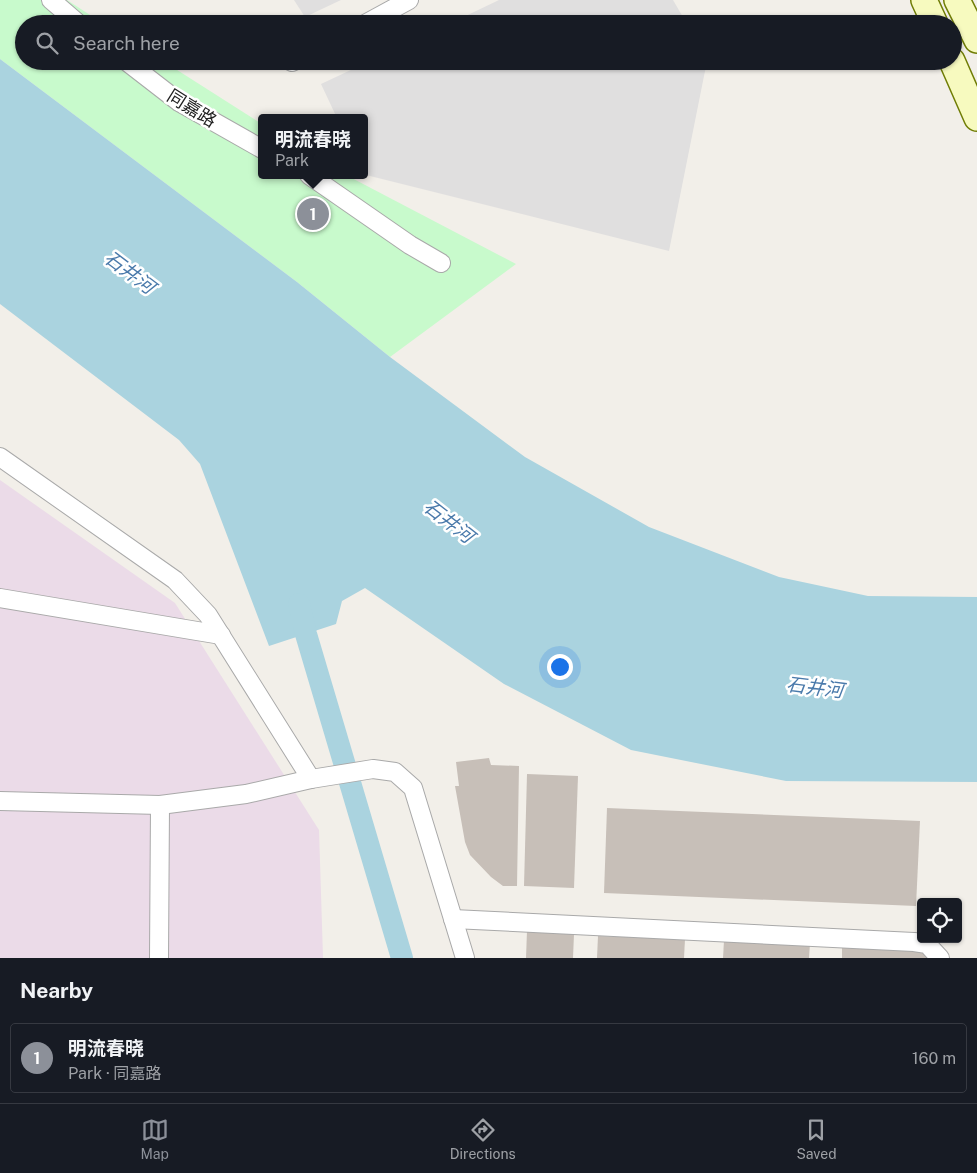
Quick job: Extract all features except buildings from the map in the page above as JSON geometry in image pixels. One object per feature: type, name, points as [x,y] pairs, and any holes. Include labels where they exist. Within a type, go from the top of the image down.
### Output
[{"type":"main road","points":[[924,0],[931,15]]},
{"type":"main road","points":[[957,0],[977,40]]},
{"type":"main road","points":[[956,70],[977,118]]},
{"type":"street","points":[[51,0],[68,15]]},
{"type":"street","points":[[382,15],[409,0]]},
{"type":"street","name":"同嘉路","points":[[138,70],[179,102],[258,146]]},
{"type":"street","points":[[315,179],[410,246],[441,263]]},
{"type":"street","points":[[0,457],[175,580],[208,615],[222,635],[311,779]]},
{"type":"street","points":[[0,598],[222,635]]},
{"type":"street","points":[[0,801],[160,805],[246,794],[311,779],[373,769],[395,772],[413,788],[466,958]]},
{"type":"street","points":[[159,958],[160,805]]},
{"type":"street","points":[[453,919],[914,942],[927,944],[940,958]]},
{"type":"shaded area","points":[[294,0],[341,0],[309,15],[304,15]]},
{"type":"shaded area","points":[[499,0],[673,0],[682,15],[468,15]]},
{"type":"shaded area","points":[[351,70],[705,70],[669,251],[368,176],[368,114],[335,114],[321,84]]},
{"type":"shaded area","points":[[0,480],[175,603],[319,830],[323,958],[0,958]]},
{"type":"green space","points":[[0,0],[67,0],[90,15],[15,15],[15,70],[177,70],[258,121],[258,179],[354,179],[516,264],[390,357],[297,282],[0,59]]},
{"type":"water","name":"石井河","points":[[0,59],[297,282],[390,357],[525,457],[649,527],[779,577],[868,596],[977,597],[977,782],[786,781],[631,750],[504,684],[365,588],[342,601],[336,624],[269,646],[200,464],[179,440],[0,304]]},
{"type":"waterway","points":[[299,604],[306,634],[402,958]]},
{"type":"place","name":"明流春晓","points":[[313,214]]}]
